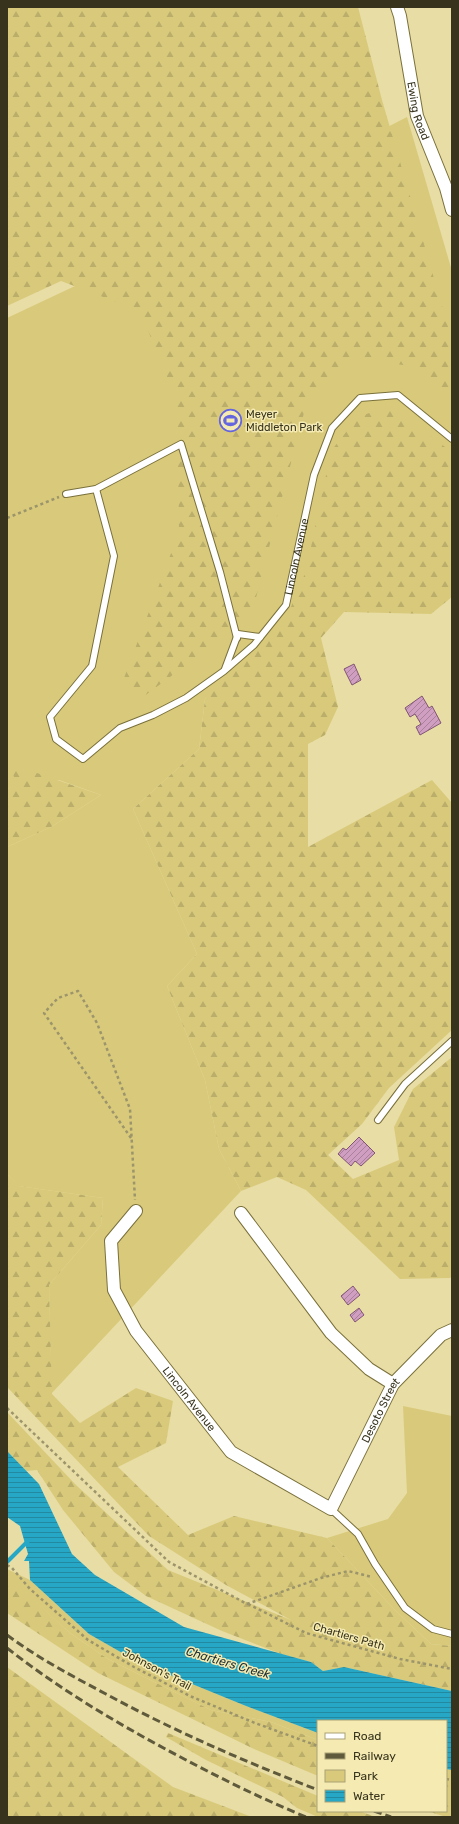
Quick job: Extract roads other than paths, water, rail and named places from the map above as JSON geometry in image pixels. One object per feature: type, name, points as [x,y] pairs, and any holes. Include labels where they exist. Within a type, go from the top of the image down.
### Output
[{"type":"street","name":"Ewing Road","points":[[397,7],[400,16],[417,116],[446,188],[452,210]]},
{"type":"street","name":"Lincoln Avenue","points":[[136,1211],[111,1241],[114,1290],[136,1331],[231,1452],[331,1509]]},
{"type":"street","points":[[241,1213],[331,1333],[369,1369],[392,1384]]},
{"type":"street","name":"Desoto Street","points":[[331,1509],[392,1384],[441,1335],[452,1330]]},
{"type":"lane","name":"Lincoln Avenue","points":[[96,489],[114,556],[92,666],[50,717],[56,739],[83,759],[120,728],[153,715],[186,698],[224,671],[254,645],[286,605],[314,475],[332,428],[360,398],[398,395],[452,439]]},
{"type":"lane","points":[[66,494],[96,489],[182,444],[220,572],[237,638]]},
{"type":"lane","points":[[224,671],[238,634],[260,637]]},
{"type":"lane","points":[[378,1120],[405,1084],[452,1041]]},
{"type":"lane","points":[[331,1509],[358,1534],[405,1608],[433,1629],[452,1634]]},
{"type":"water","name":"Chartiers Creek","points":[[7,1451],[39,1484],[72,1554],[95,1575],[184,1627],[311,1662],[323,1671],[344,1667],[452,1691],[452,1770],[447,1769],[447,1720],[317,1720],[317,1733],[246,1706],[138,1662],[89,1634],[30,1580],[29,1561],[24,1561],[28,1554],[20,1526],[7,1517]]},
{"type":"waterway","points":[[7,1562],[29,1540]]},
{"type":"railway","points":[[7,1635],[55,1666],[158,1721],[237,1757],[317,1790]]},
{"type":"railway","points":[[7,1648],[50,1680],[141,1736],[231,1783],[306,1817]]},
{"type":"railway","points":[[377,1812],[391,1817]]},
{"type":"place","name":"Meyer Middleton Park","points":[[230,420]]}]
